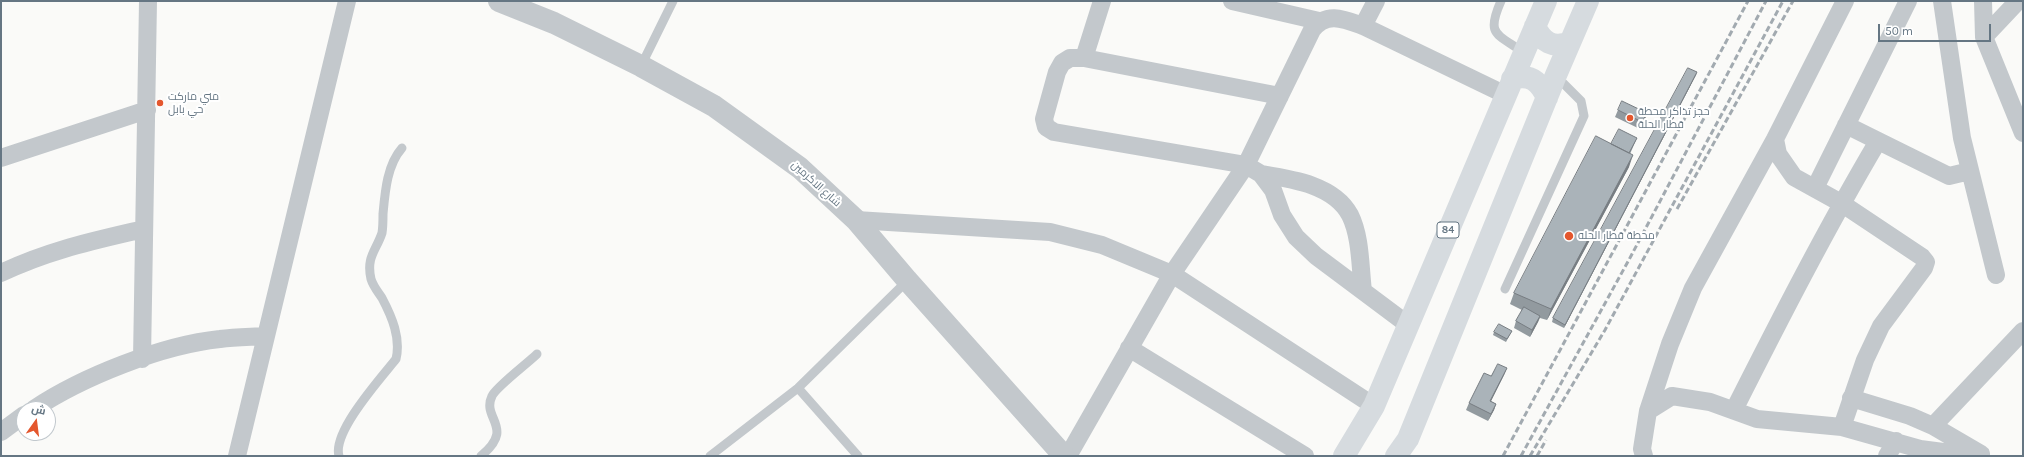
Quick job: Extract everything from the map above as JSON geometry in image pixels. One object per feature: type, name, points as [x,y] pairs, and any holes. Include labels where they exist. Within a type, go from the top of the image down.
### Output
[{"type":"main road","name":"84","points":[[1344,456],[1374,406],[1407,324],[1546,1]]},
{"type":"main road","points":[[1402,450],[1556,75],[1588,1]]},
{"type":"main road","points":[[1535,26],[1541,37],[1549,44],[1563,45],[1570,42]]},
{"type":"main road","points":[[1509,87],[1518,77],[1532,78],[1540,85],[1547,98]]},
{"type":"street","points":[[142,358],[148,1]]},
{"type":"street","points":[[238,456],[347,1]]},
{"type":"street","points":[[1084,58],[1102,1]]},
{"type":"street","points":[[1232,1],[1319,21],[1329,18],[1340,19],[1363,26],[1509,87]]},
{"type":"street","points":[[1363,26],[1376,1]]},
{"type":"street","points":[[1644,456],[1642,449],[1648,411],[1670,344],[1693,288],[1774,139],[1845,1]]},
{"type":"street","points":[[1815,188],[1908,1]]},
{"type":"street","points":[[1942,1],[1962,138],[1996,276]]},
{"type":"street","points":[[1983,1],[1984,37],[2023,133]]},
{"type":"street","points":[[1984,37],[2018,1]]},
{"type":"street","name":"شارع الاكرمين","points":[[507,3],[554,23],[641,66],[714,106],[800,168],[856,220],[907,280],[1064,456]]},
{"type":"street","points":[[1068,456],[1172,274],[1254,170],[1280,96],[1312,30],[1319,21]]},
{"type":"street","points":[[1280,96],[1084,58],[1070,58],[1062,63],[1057,72],[1044,119],[1046,127],[1054,132],[1295,179],[1336,198],[1350,215],[1358,243],[1363,291]]},
{"type":"street","points":[[1,158],[147,110]]},
{"type":"street","points":[[1846,125],[1948,176],[1970,171]]},
{"type":"street","points":[[1774,139],[1778,154],[1794,176],[1841,203],[1922,257],[1926,262],[1924,268],[1881,326],[1851,398],[1842,427]]},
{"type":"street","points":[[1734,410],[1792,295],[1841,203],[1878,141]]},
{"type":"street","points":[[1254,170],[1273,190],[1282,215],[1296,237],[1316,256],[1407,324]]},
{"type":"street","points":[[856,220],[1050,232],[1102,245],[1172,274],[1374,406]]},
{"type":"street","points":[[1,273],[32,258],[86,242],[144,229]]},
{"type":"street","points":[[1933,426],[2023,331]]},
{"type":"street","points":[[46,401],[94,376],[142,358],[175,348],[219,339],[266,336]]},
{"type":"street","points":[[1129,348],[1305,456]]},
{"type":"street","points":[[1648,411],[1672,396],[1710,402],[1757,419],[1842,427],[1920,448],[1968,456]]},
{"type":"street","points":[[1851,398],[1910,416],[1933,426],[1986,456]]},
{"type":"street","points":[[1,432],[16,421]]},
{"type":"street","points":[[1887,456],[1896,441]]},
{"type":"lane","points":[[641,66],[673,1]]},
{"type":"lane","points":[[1501,1],[1494,16],[1492,26],[1499,35],[1523,52]]},
{"type":"lane","points":[[1505,289],[1584,116],[1581,102],[1556,75]]},
{"type":"lane","points":[[339,456],[338,452],[342,435],[351,418],[396,359],[399,347],[396,332],[387,308],[372,281],[369,265],[373,249],[382,233],[386,184],[397,153],[402,148]]},
{"type":"lane","points":[[710,456],[798,388],[907,280]]},
{"type":"lane","points":[[481,456],[492,446],[498,427],[490,408],[493,394],[537,354]]},
{"type":"lane","points":[[798,388],[858,456]]},
{"type":"building","points":[[1688,68],[1697,72],[1565,325],[1553,318]]},
{"type":"building","points":[[1622,101],[1647,113],[1642,122],[1618,110]]},
{"type":"building","points":[[1619,129],[1637,138],[1629,153],[1611,144]]},
{"type":"building","name":"محطة قطار الحله","points":[[1596,136],[1633,155],[1551,309],[1514,293]]},
{"type":"building","points":[[1524,307],[1540,316],[1532,330],[1516,321]]},
{"type":"building","points":[[1499,324],[1512,331],[1507,339],[1494,332]]},
{"type":"building","points":[[1498,364],[1507,368],[1490,401],[1496,404],[1491,414],[1469,403],[1484,373],[1491,376]]},
{"type":"railway","points":[[1503,456],[1748,1]]},
{"type":"railway","points":[[1521,456],[1631,256],[1766,1]]},
{"type":"railway","points":[[1530,456],[1605,330],[1783,1]]},
{"type":"railway","points":[[1677,209],[1793,1]]},
{"type":"railway","points":[[1537,456],[1546,440]]},
{"type":"place","name":"مني ماركت حي بابل","points":[[160,103]]},
{"type":"place","name":"حجز تذاكر محطة قطار الحلة","points":[[1630,118]]},
{"type":"place","name":"محطة قطار الحله","points":[[1569,236]]}]
